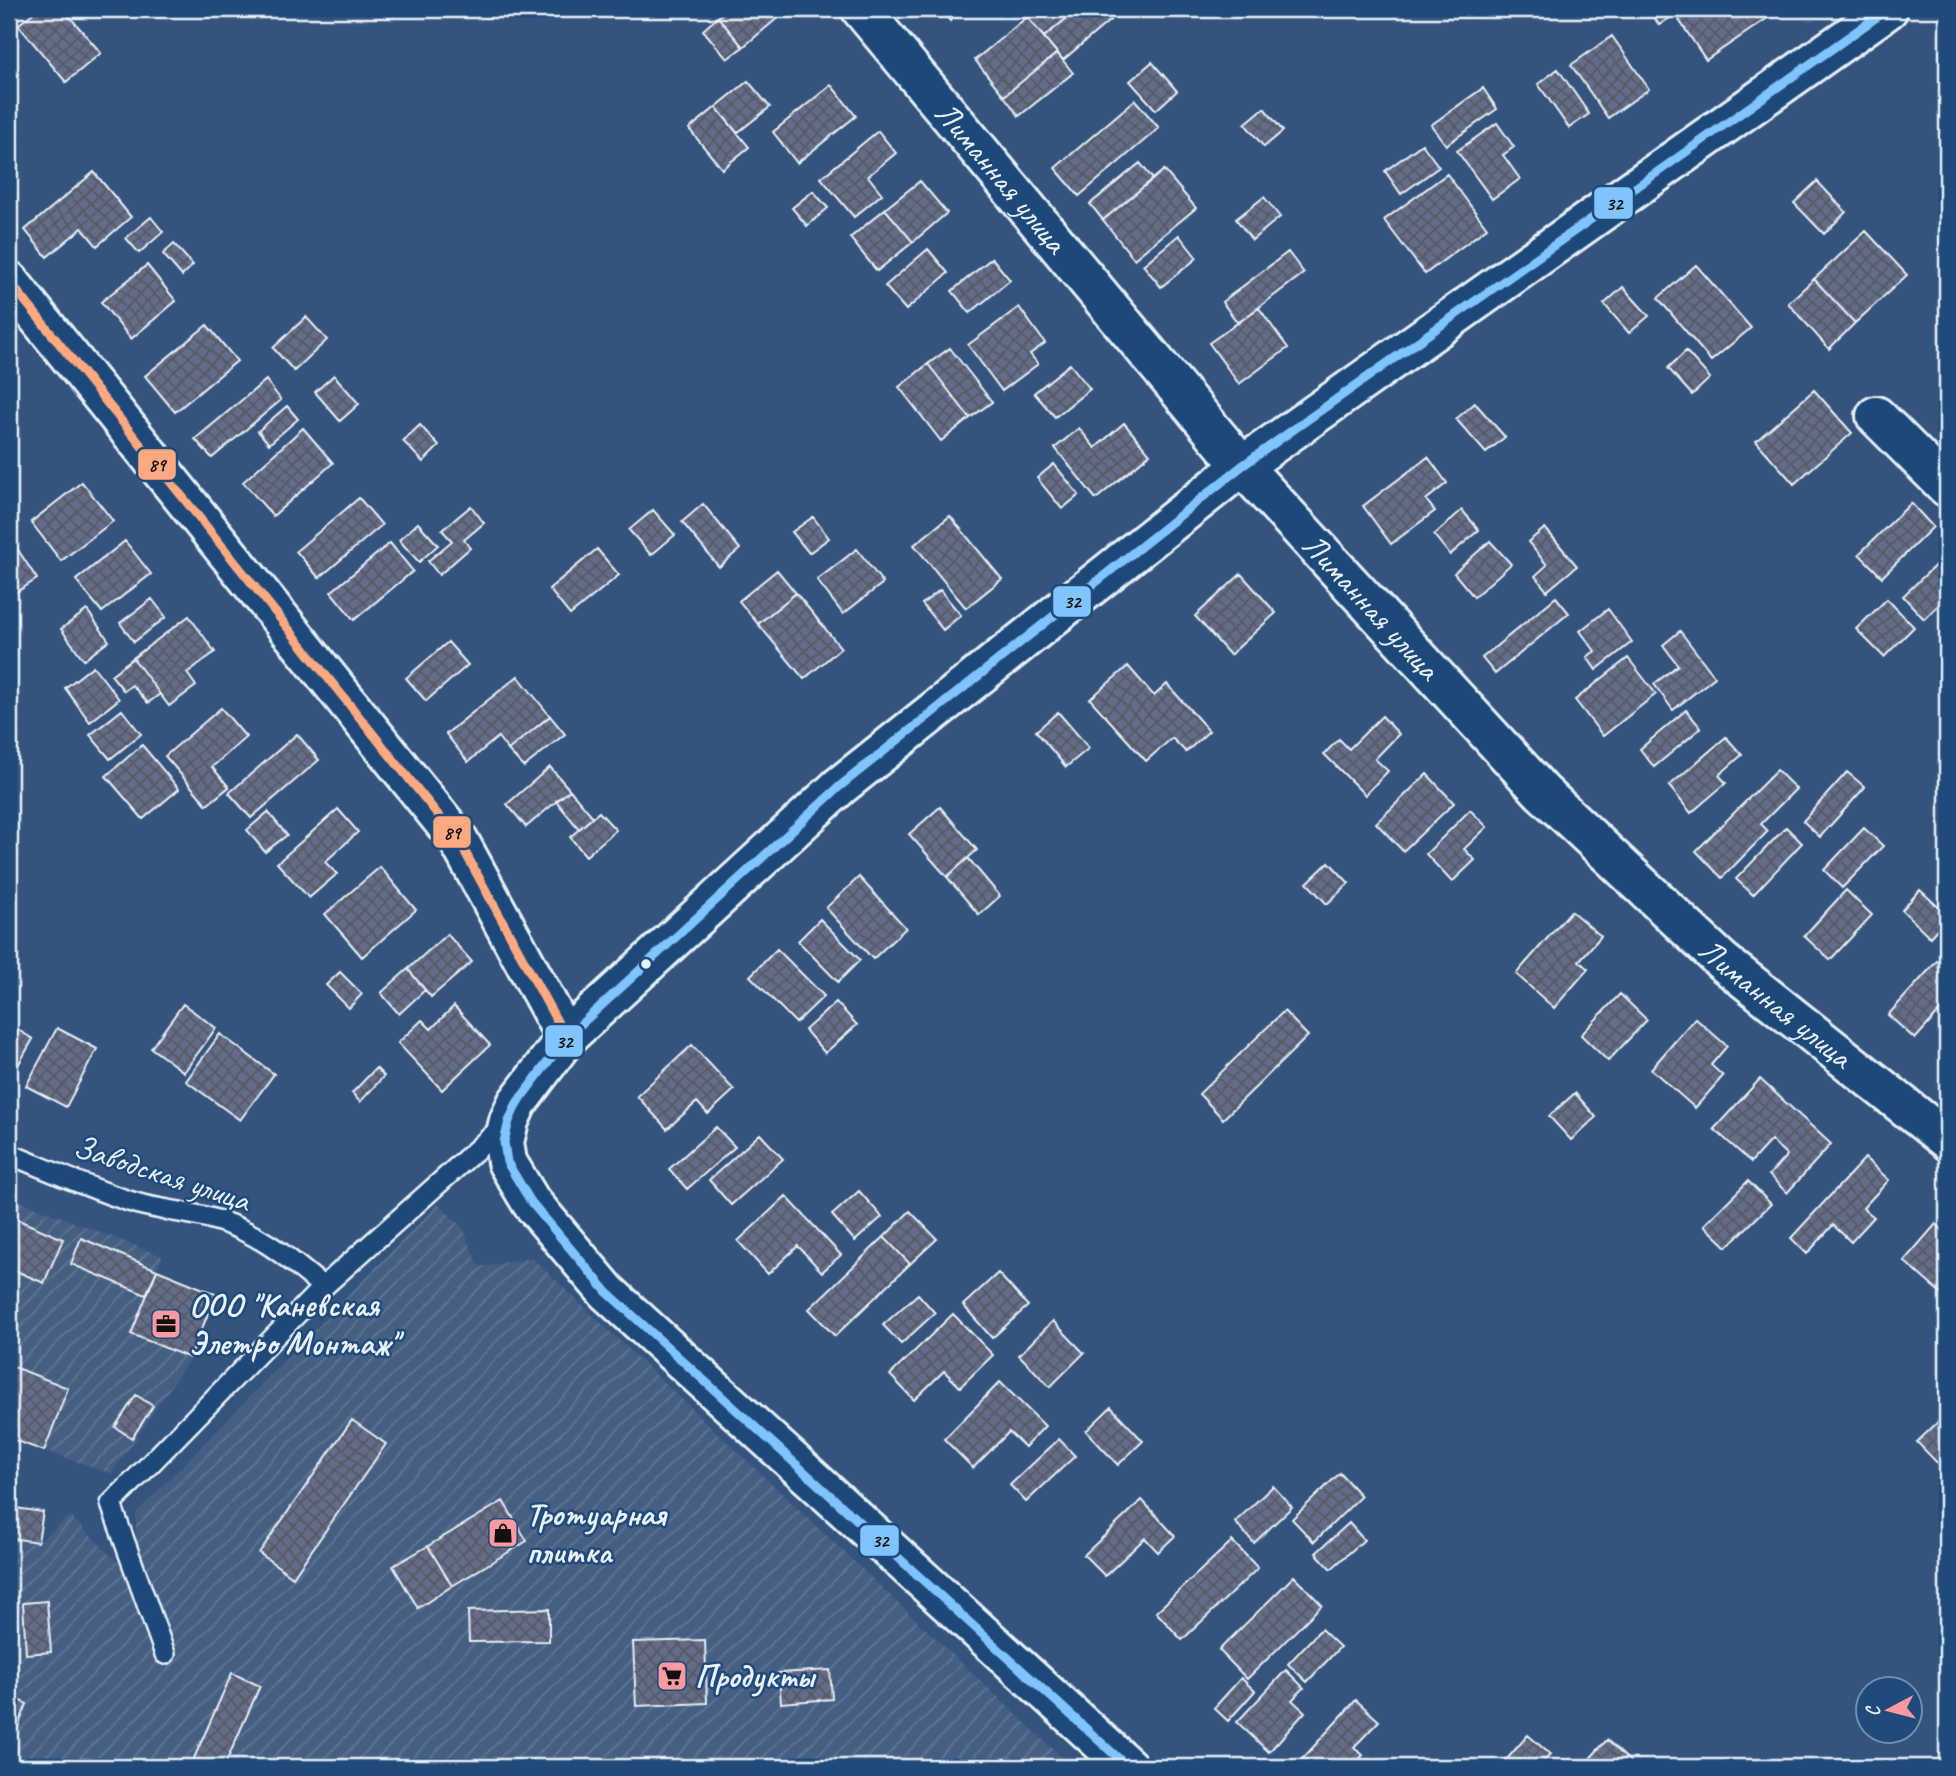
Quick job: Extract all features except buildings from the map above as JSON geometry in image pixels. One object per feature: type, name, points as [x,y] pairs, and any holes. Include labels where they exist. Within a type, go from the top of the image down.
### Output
[{"type":"street","name":"Лиманная улица","points":[[861,9],[1242,466],[1542,792],[1723,961],[1947,1140]]},
{"type":"street","points":[[1128,1767],[607,1292],[531,1202],[506,1162],[504,1142],[509,1121],[528,1085],[566,1038],[840,786],[1242,466],[1888,9]]},
{"type":"street","points":[[9,281],[459,841],[566,1038]]},
{"type":"street","points":[[1876,416],[1936,476]]},
{"type":"lane","points":[[165,1654],[111,1504],[323,1287],[509,1121]]},
{"type":"lane","name":"Заводская улица","points":[[9,1154],[131,1202],[207,1217],[232,1225],[288,1256],[323,1287]]},
{"type":"shaded area","points":[[9,1197],[162,1256],[157,1270],[216,1294],[190,1358],[112,1474],[18,1441],[9,1470]]},
{"type":"shaded area","points":[[438,1204],[463,1228],[479,1267],[532,1258],[1072,1767],[9,1767],[9,1538],[38,1542],[70,1516],[119,1563],[136,1546],[136,1513]]},
{"type":"transit line","name":"32","points":[[1128,1767],[607,1292],[531,1202],[507,1162],[504,1142],[509,1121],[517,1103],[566,1038],[840,786],[1242,466],[1888,9]]},
{"type":"transit line","name":"89","points":[[9,281],[459,841],[566,1038]]},
{"type":"place","name":"ООО \"Каневская Элетро Монтаж\"","points":[[166,1324]]},
{"type":"place","name":"Тротуарная плитка","points":[[503,1533]]},
{"type":"place","name":"Продукты","points":[[672,1676]]}]
